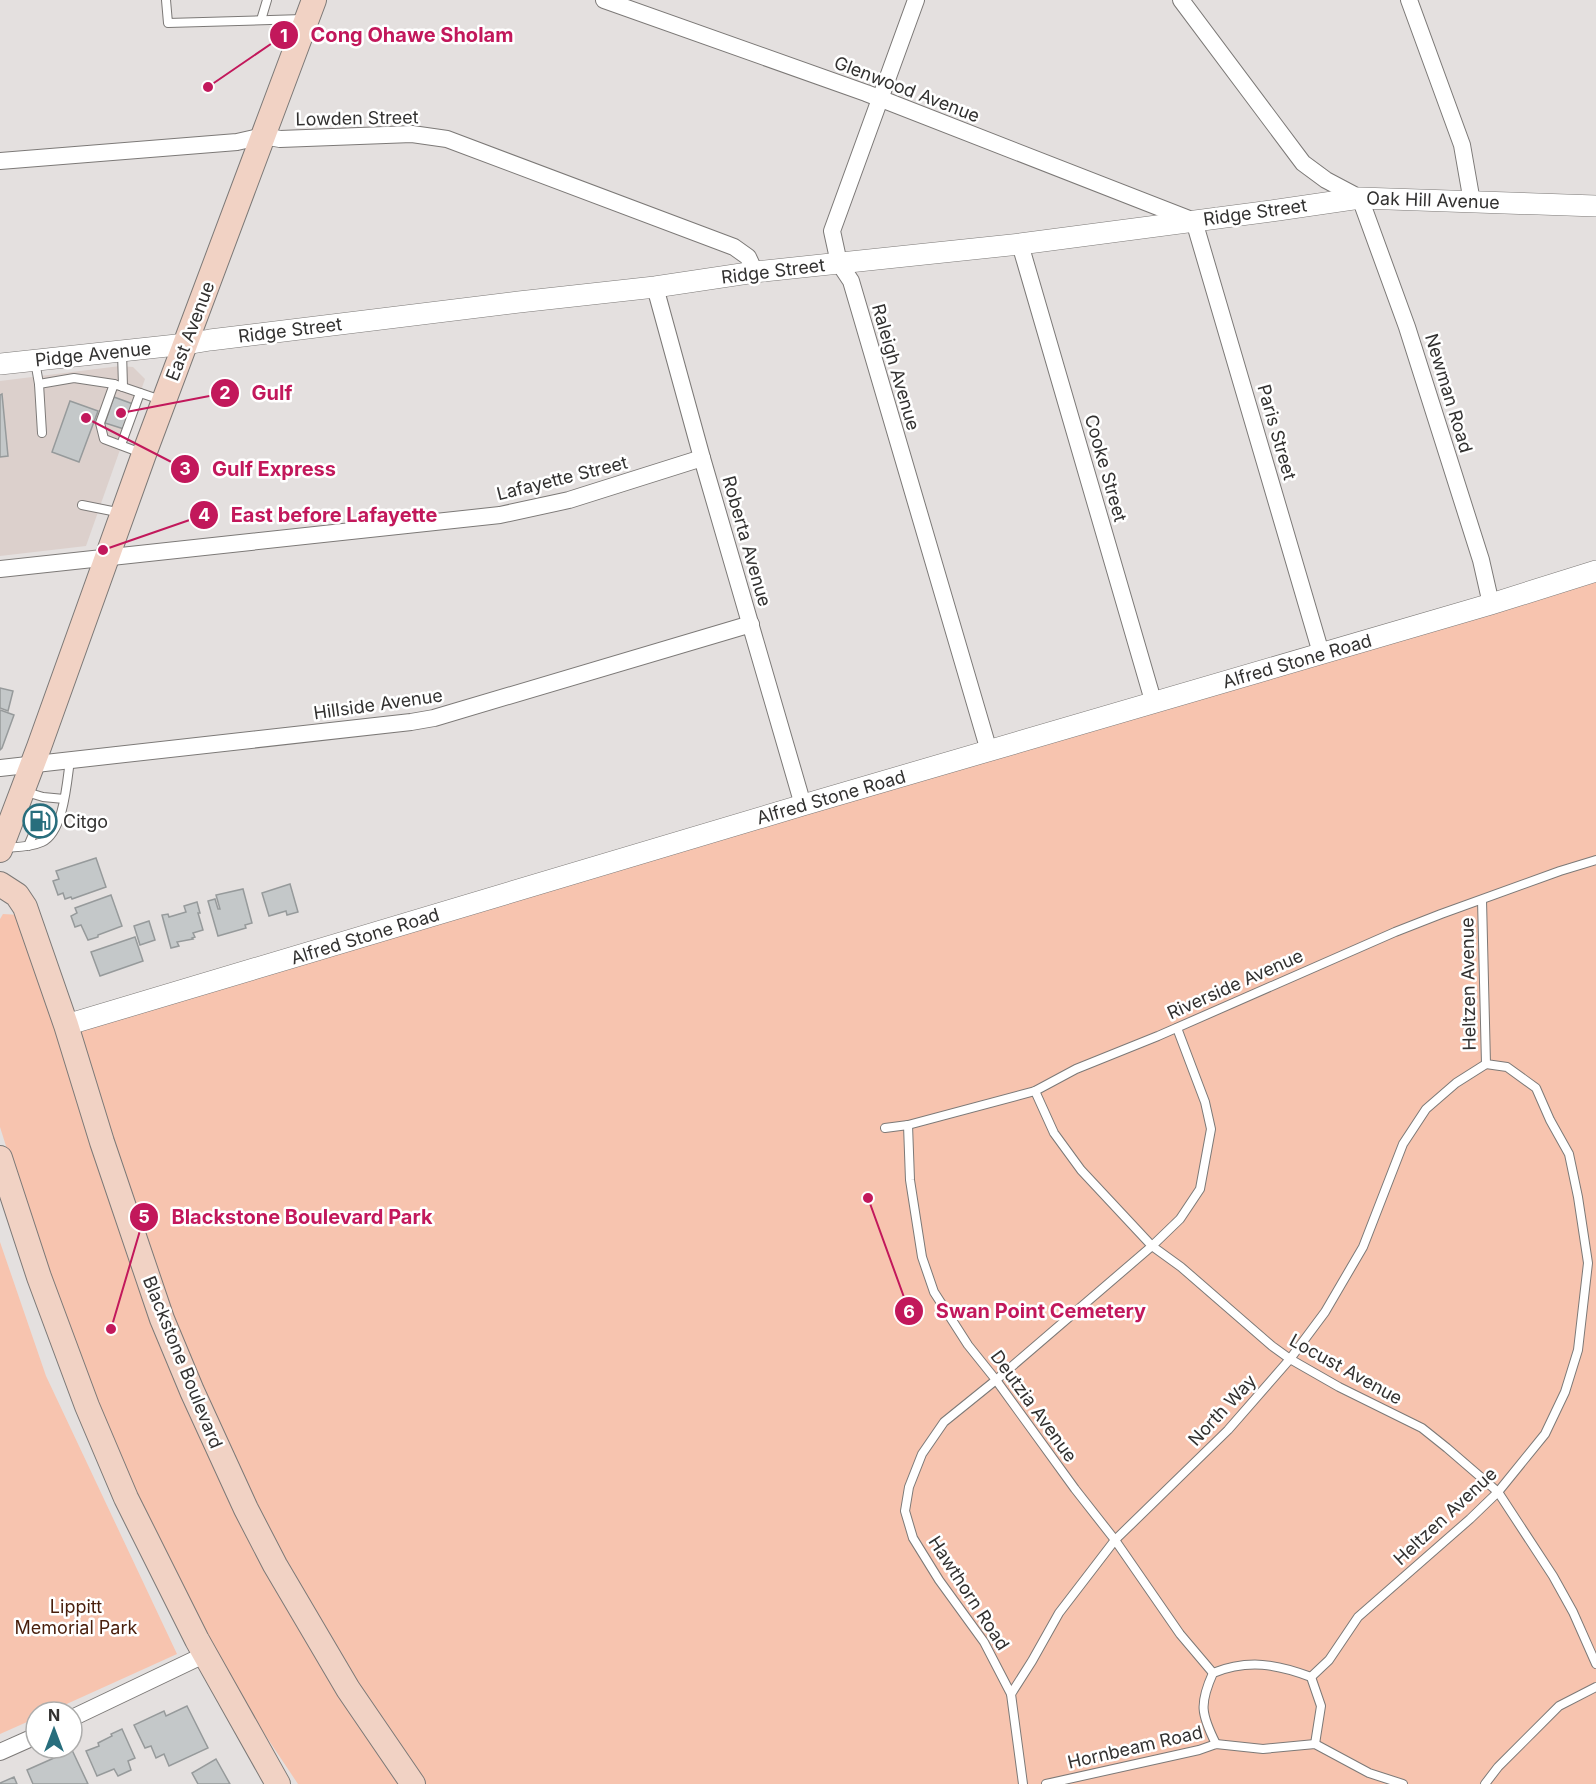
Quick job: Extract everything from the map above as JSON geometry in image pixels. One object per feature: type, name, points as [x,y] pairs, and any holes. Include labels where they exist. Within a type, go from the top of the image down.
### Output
[{"type":"main road","name":"East Avenue","points":[[0,849],[122,513],[310,9]]},
{"type":"main road","name":"Blackstone Boulevard","points":[[0,884],[17,895],[25,907],[162,1318],[192,1391],[246,1509],[275,1565],[348,1689],[413,1784]]},
{"type":"main road","points":[[0,1158],[39,1276],[87,1406],[126,1497],[196,1640],[278,1784]]},
{"type":"street","name":"Glenwood Avenue","points":[[604,0],[880,99],[1194,221]]},
{"type":"street","name":"Raleigh Avenue","points":[[916,0],[832,231],[839,263],[851,281],[989,751]]},
{"type":"street","name":"Oak Hill Avenue","points":[[1180,0],[1303,163],[1326,180],[1360,198],[1596,206]]},
{"type":"street","points":[[1409,0],[1462,145],[1472,202]]},
{"type":"street","name":"Lowden Street","points":[[0,161],[237,142],[263,136],[280,139],[412,134],[447,139],[734,247],[748,257],[754,272]]},
{"type":"street","name":"Ridge Street","points":[[186,344],[507,303],[655,287],[754,272],[1020,244],[1360,198]]},
{"type":"street","name":"Newman Road","points":[[1360,198],[1411,338],[1481,560],[1491,604]]},
{"type":"street","name":"Paris Street","points":[[1194,221],[1321,654]]},
{"type":"street","name":"Cooke Street","points":[[1020,244],[1154,704]]},
{"type":"street","name":"Roberta Avenue","points":[[655,287],[803,805]]},
{"type":"street","name":"Pidge Avenue","points":[[0,364],[186,344]]},
{"type":"street","name":"Lafayette Street","points":[[0,569],[500,515],[569,500],[702,458]]},
{"type":"street","name":"Alfred Stone Road","points":[[66,1025],[803,805],[1491,604],[1596,570]]},
{"type":"street","name":"Hillside Avenue","points":[[0,768],[434,718],[751,624]]},
{"type":"street","points":[[84,1712],[206,1654]]},
{"type":"street","points":[[0,1752],[24,1741]]},
{"type":"lane","points":[[166,0],[168,23],[261,20],[310,9]]},
{"type":"lane","points":[[261,20],[267,0]]},
{"type":"lane","points":[[122,351],[118,386],[100,423],[104,438],[144,454]]},
{"type":"lane","points":[[35,360],[42,433]]},
{"type":"lane","points":[[39,384],[74,378],[118,386],[164,401]]},
{"type":"lane","points":[[121,445],[140,393]]},
{"type":"lane","points":[[82,505],[122,513]]},
{"type":"lane","points":[[0,849],[28,846],[49,838],[58,824],[70,759]]},
{"type":"lane","points":[[22,791],[45,801],[64,799]]},
{"type":"lane","points":[[28,846],[34,832]]},
{"type":"lane","name":"Riverside Avenue","points":[[885,1128],[908,1125],[1035,1091],[1076,1069],[1177,1028],[1395,932],[1596,860]]},
{"type":"lane","name":"Heltzen Avenue","points":[[1311,1677],[1329,1660],[1358,1617],[1470,1520],[1498,1492],[1545,1434],[1565,1392],[1578,1350],[1592,1262],[1569,1154],[1536,1088],[1507,1067],[1486,1064],[1482,900]]},
{"type":"lane","name":"Hawthorn Road","points":[[1011,1694],[984,1642],[939,1580],[914,1538],[904,1511],[909,1487],[922,1454],[944,1422],[1152,1246],[1180,1219],[1200,1189],[1211,1129],[1205,1102],[1177,1028]]},
{"type":"lane","name":"North Way","points":[[1011,1694],[1059,1613],[1115,1540],[1228,1430],[1290,1359],[1325,1312],[1363,1247],[1403,1144],[1426,1109],[1456,1083],[1486,1064]]},
{"type":"lane","name":"Locust Avenue","points":[[1035,1091],[1054,1133],[1081,1170],[1152,1246],[1181,1267],[1240,1320],[1290,1359],[1339,1387],[1422,1428],[1498,1492],[1553,1576],[1573,1612],[1596,1664]]},
{"type":"lane","name":"Deutzia Avenue","points":[[908,1125],[910,1180],[922,1257],[934,1292],[968,1345],[1115,1540],[1180,1634],[1213,1673]]},
{"type":"lane","points":[[1216,1744],[1204,1716],[1204,1693],[1213,1673],[1228,1667],[1258,1664],[1286,1667],[1311,1677],[1321,1706],[1315,1744],[1369,1773],[1402,1784]]},
{"type":"lane","points":[[1485,1784],[1498,1767],[1559,1707],[1596,1687]]},
{"type":"lane","points":[[1011,1694],[1023,1784]]},
{"type":"lane","name":"Hornbeam Road","points":[[1046,1784],[1199,1750],[1216,1744],[1263,1749],[1315,1744]]},
{"type":"shaded area","points":[[120,366],[133,367],[145,379],[86,546],[0,556],[0,381]]},
{"type":"green space","points":[[1596,573],[1596,1784],[410,1784],[396,1767],[188,1382],[68,1031]]},
{"type":"green space","points":[[3,914],[20,915],[127,1255],[171,1372],[217,1467],[404,1784],[298,1784],[233,1687],[133,1487],[50,1286],[0,1127],[0,919]]},
{"type":"green space","name":"Lippitt Memorial Park","points":[[0,1242],[46,1376],[177,1654],[75,1700],[24,1700],[24,1723],[0,1734]]},
{"type":"building","points":[[2,394],[8,456],[0,457],[0,395]]},
{"type":"building","points":[[114,397],[133,404],[124,429],[105,423]]},
{"type":"building","points":[[70,401],[98,411],[79,462],[52,452]]},
{"type":"building","points":[[0,688],[13,691],[8,711],[0,708]]},
{"type":"building","points":[[0,710],[14,715],[0,750]]},
{"type":"building","points":[[96,858],[106,887],[72,899],[71,897],[65,899],[63,893],[58,895],[53,881],[59,879],[56,871]]},
{"type":"building","points":[[290,884],[298,912],[287,915],[286,911],[269,916],[262,893]]},
{"type":"building","points":[[243,889],[252,923],[245,925],[246,928],[218,936],[208,901],[215,899],[220,909],[216,895]]},
{"type":"building","points":[[111,895],[122,926],[88,940],[81,925],[75,927],[71,916],[77,913],[75,908]]},
{"type":"building","points":[[197,902],[203,930],[193,933],[195,937],[193,939],[177,942],[179,946],[171,948],[162,915],[168,914],[169,917],[186,912],[184,906]]},
{"type":"building","points":[[149,921],[155,940],[140,945],[134,926]]},
{"type":"building","points":[[135,937],[143,961],[100,976],[91,952]]},
{"type":"building","points":[[187,1706],[208,1748],[169,1766],[164,1754],[156,1758],[151,1746],[145,1748],[134,1725],[164,1711],[166,1716]]},
{"type":"building","points":[[122,1729],[135,1758],[128,1761],[131,1770],[118,1776],[114,1769],[97,1776],[86,1751],[99,1746],[98,1743]]},
{"type":"building","points":[[216,1759],[230,1784],[198,1784],[192,1773]]},
{"type":"building","points":[[50,1760],[77,1760],[88,1784],[33,1784],[27,1770]]},
{"type":"building","points":[[14,1777],[17,1784],[0,1784],[0,1783]]},
{"type":"place","name":"Cong Ohawe Sholam","points":[[208,87]]},
{"type":"place","name":"Gulf","points":[[121,413]]},
{"type":"place","name":"Gulf Express","points":[[86,418]]},
{"type":"place","name":"East before Lafayette","points":[[103,550]]},
{"type":"place","name":"Citgo","points":[[40,821]]},
{"type":"place","name":"Swan Point Cemetery","points":[[868,1198]]},
{"type":"place","name":"Blackstone Boulevard Park","points":[[111,1329]]}]
